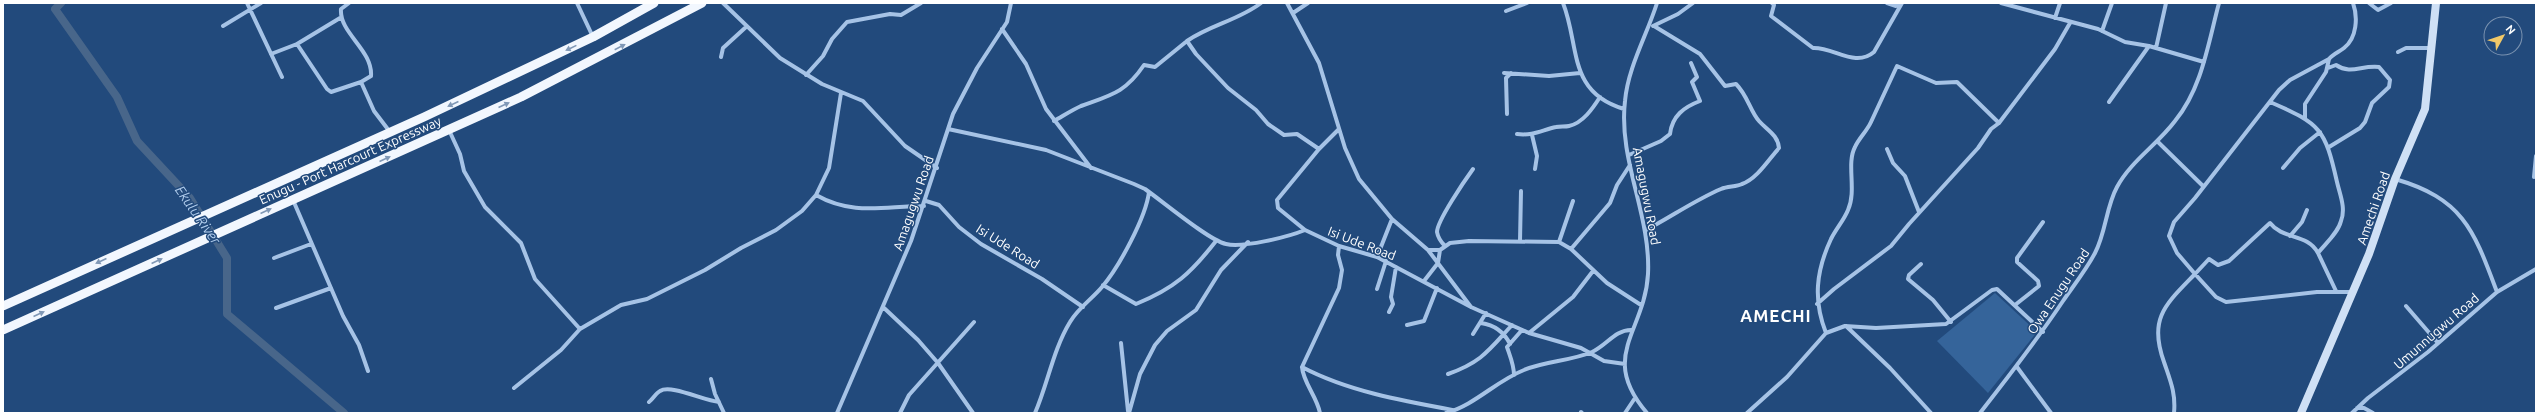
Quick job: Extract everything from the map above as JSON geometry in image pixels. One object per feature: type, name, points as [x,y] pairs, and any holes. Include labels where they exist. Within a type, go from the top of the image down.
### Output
[{"type":"highway","name":"Enugu - Port Harcourt Expressway","points":[[3,306],[390,132],[593,37],[654,3]]},
{"type":"highway","name":"Enugu - Port Harcourt Expressway","points":[[3,330],[528,94],[702,3]]},
{"type":"main road","name":"Amechi Road","points":[[2301,413],[2354,292],[2380,227],[2395,179],[2425,109],[2433,48],[2436,3]]},
{"type":"street","points":[[247,3],[282,77]]},
{"type":"street","points":[[223,26],[261,3]]},
{"type":"street","points":[[297,44],[327,90],[331,92],[361,82],[371,76],[371,71],[365,56],[340,18],[341,9],[349,3]]},
{"type":"street","points":[[577,3],[593,37]]},
{"type":"street","points":[[723,3],[773,53],[806,75],[868,105],[904,146],[937,168]]},
{"type":"street","points":[[806,75],[823,56],[832,39],[847,22],[890,14],[901,15],[921,3]]},
{"type":"street","name":"Amagugwu Road","points":[[837,413],[883,307],[924,204],[937,168],[948,129],[977,68],[1010,16],[1011,3]]},
{"type":"street","points":[[1054,121],[1080,107],[1112,96],[1132,82],[1144,65],[1155,67],[1202,30],[1248,14],[1261,3]]},
{"type":"street","points":[[1287,3],[1319,63],[1339,129],[1359,179],[1392,219],[1428,250],[1471,307]]},
{"type":"street","points":[[1293,13],[1308,3]]},
{"type":"street","points":[[1506,11],[1527,3]]},
{"type":"street","points":[[1563,3],[1580,73],[1584,82],[1600,97],[1624,109]]},
{"type":"street","name":"Amagugwu Road","points":[[1648,413],[1635,398],[1627,379],[1625,364],[1631,330],[1641,305],[1648,276],[1646,230],[1630,165],[1625,134],[1624,109],[1630,78],[1657,3]]},
{"type":"street","points":[[1649,28],[1678,14],[1693,3]]},
{"type":"street","points":[[1772,3],[1774,5],[1771,16],[1813,48],[1823,48],[1838,55],[1857,58],[1867,58],[1874,52],[1902,4]]},
{"type":"street","points":[[1887,3],[1896,6],[1902,4]]},
{"type":"street","points":[[2001,3],[2102,31],[2125,42],[2150,46],[2204,62]]},
{"type":"street","points":[[2055,18],[2060,3]]},
{"type":"street","points":[[2102,31],[2112,3]]},
{"type":"street","points":[[2156,48],[2166,3]]},
{"type":"street","name":"Owa Enugu Road","points":[[1980,413],[2043,332],[2099,245],[2117,187],[2133,166],[2158,142],[2189,102],[2204,62],[2219,3]]},
{"type":"street","points":[[2353,3],[2356,13],[2352,37],[2347,46],[2329,59],[2284,85],[2174,222],[2169,236],[2177,253],[2195,274],[2216,297],[2226,302],[2336,291],[2354,292]]},
{"type":"street","points":[[2369,3],[2378,10],[2391,3]]},
{"type":"street","points":[[271,54],[297,44],[340,18]]},
{"type":"street","points":[[1817,304],[1834,288],[1892,246],[1919,212],[1978,148],[1991,129],[1999,123],[2055,48],[2070,22]]},
{"type":"street","points":[[1646,230],[1681,212],[1698,200],[1723,188],[1743,184],[1757,173],[1780,148],[1770,129],[1759,121],[1746,94],[1736,84],[1725,86],[1700,54],[1654,26]]},
{"type":"street","points":[[722,57],[723,48],[746,27]]},
{"type":"street","points":[[1002,29],[1026,64],[1054,121],[1091,168]]},
{"type":"street","points":[[1187,41],[1196,54],[1228,88],[1256,110],[1268,124],[1284,135],[1297,134],[1319,149],[1339,129]]},
{"type":"street","points":[[2109,102],[2150,46]]},
{"type":"street","points":[[2398,52],[2406,48],[2433,48]]},
{"type":"street","points":[[2306,118],[2305,104],[2328,68],[2329,59]]},
{"type":"street","points":[[1629,155],[1661,141],[1670,134],[1671,124],[1685,107],[1700,101],[1692,82],[1697,77],[1691,63]]},
{"type":"street","points":[[2328,68],[2336,65],[2343,70],[2351,71],[2362,67],[2379,66],[2390,80],[2390,87],[2372,103],[2365,122],[2360,128],[2329,147]]},
{"type":"street","points":[[1826,333],[1817,304],[1817,286],[1827,248],[1848,210],[1852,194],[1854,147],[1872,121],[1879,101],[1897,66],[1936,83],[1957,82],[1999,123]]},
{"type":"street","points":[[1504,73],[1549,76],[1580,73]]},
{"type":"street","points":[[1507,114],[1506,78],[1511,73]]},
{"type":"street","points":[[361,82],[374,110],[390,132]]},
{"type":"street","points":[[514,388],[561,350],[580,329],[621,305],[647,299],[706,270],[741,248],[776,230],[802,211],[816,194],[831,162],[841,93]]},
{"type":"street","points":[[1517,134],[1532,135],[1578,122],[1593,109],[1600,97]]},
{"type":"street","points":[[2270,102],[2306,118],[2320,132],[2329,147],[2343,214],[2336,231],[2318,253]]},
{"type":"street","points":[[948,129],[1041,148],[1091,168],[1149,192],[1216,241],[1229,245],[1278,239],[1305,230]]},
{"type":"street","points":[[449,130],[460,154],[464,171],[481,200],[521,244],[535,279],[580,329]]},
{"type":"street","points":[[2283,168],[2300,148],[2320,132]]},
{"type":"street","points":[[1532,135],[1537,156],[1535,169]]},
{"type":"street","points":[[2158,142],[2203,186]]},
{"type":"street","name":"Isi Ude Road","points":[[1319,149],[1277,200],[1276,204],[1278,208],[1305,230],[1339,246],[1386,261],[1471,307],[1512,324],[1529,333],[1581,348],[1604,361],[1625,364]]},
{"type":"street","points":[[1886,149],[1893,163],[1906,176],[1919,212]]},
{"type":"street","points":[[2534,177],[2536,156]]},
{"type":"street","points":[[1571,250],[1610,204],[1617,185],[1630,165]]},
{"type":"street","points":[[1445,246],[1439,239],[1437,231],[1442,218],[1473,169]]},
{"type":"street","points":[[2395,179],[2420,188],[2447,202],[2480,244],[2497,292]]},
{"type":"street","points":[[1520,241],[1521,191]]},
{"type":"street","points":[[1036,413],[1060,340],[1076,312],[1103,286],[1132,237],[1149,192]]},
{"type":"street","points":[[816,194],[830,202],[863,210],[924,204]]},
{"type":"street","points":[[293,200],[331,288],[359,345],[368,371]]},
{"type":"street","points":[[1559,242],[1573,201]]},
{"type":"street","name":"Isi Ude Road","points":[[924,204],[939,205],[959,227],[981,244],[1029,271],[1082,306]]},
{"type":"street","points":[[2290,236],[2305,217],[2307,210]]},
{"type":"street","points":[[1376,257],[1392,219]]},
{"type":"street","points":[[2015,305],[2039,286],[2038,281],[2017,262],[2017,258],[2043,222]]},
{"type":"street","points":[[2174,413],[2174,392],[2160,349],[2158,319],[2168,302],[2209,259],[2218,265],[2229,261],[2270,223],[2277,231],[2309,242],[2318,253],[2336,291]]},
{"type":"street","points":[[1103,286],[1136,304],[1158,294],[1189,274],[1216,241]]},
{"type":"street","points":[[1428,250],[1440,250],[1445,246],[1469,241],[1559,242],[1571,250],[1593,271],[1621,294],[1641,305]]},
{"type":"street","points":[[1129,413],[1140,374],[1155,345],[1167,331],[1196,310],[1221,270],[1248,242]]},
{"type":"street","points":[[274,258],[311,244]]},
{"type":"street","points":[[1320,413],[1315,395],[1304,377],[1302,367],[1339,288],[1342,270],[1338,255],[1339,246]]},
{"type":"street","points":[[1424,281],[1438,263],[1440,250]]},
{"type":"street","points":[[1377,289],[1386,261]]},
{"type":"street","points":[[1921,264],[1909,274],[1908,279],[1933,300],[1951,322]]},
{"type":"street","points":[[1389,312],[1393,304],[1391,292],[1396,267]]},
{"type":"street","name":"Umunnugwu Road","points":[[2352,413],[2438,343],[2497,292],[2536,269]]},
{"type":"street","points":[[1529,333],[1573,297],[1593,271]]},
{"type":"street","points":[[276,308],[331,288]]},
{"type":"street","points":[[1407,325],[1424,321],[1437,288]]},
{"type":"street","points":[[1747,413],[1787,377],[1826,333],[1846,326],[1876,328],[1940,326],[1951,322],[1994,289],[1999,289],[2043,332]]},
{"type":"street","points":[[2406,306],[2438,343]]},
{"type":"street","points":[[883,307],[914,336],[938,363],[973,413]]},
{"type":"street","points":[[1473,334],[1486,314]]},
{"type":"street","points":[[900,413],[909,395],[974,322]]},
{"type":"street","points":[[1481,323],[1488,324],[1504,333],[1510,344]]},
{"type":"street","points":[[1448,374],[1470,367],[1479,360],[1512,324]]},
{"type":"street","points":[[1846,326],[1890,368],[1931,413]]},
{"type":"street","points":[[1514,375],[1514,366],[1509,357],[1507,347],[1522,330]]},
{"type":"street","points":[[1446,413],[1455,412],[1462,406],[1514,375],[1531,367],[1590,353],[1601,347],[1619,332],[1631,330]]},
{"type":"street","points":[[1121,343],[1129,413]]},
{"type":"street","points":[[1302,367],[1322,378],[1348,386],[1455,412]]},
{"type":"street","points":[[2017,367],[2051,413]]},
{"type":"street","points":[[711,379],[724,413]]},
{"type":"street","points":[[649,402],[660,391],[669,388],[705,401],[719,402]]},
{"type":"street","points":[[1625,413],[1635,398]]},
{"type":"street","points":[[2357,408],[2364,408],[2373,413]]},
{"type":"shaded area","points":[[1995,293],[2037,332],[1988,393],[1937,341]]},
{"type":"waterway","name":"Ekulu River","points":[[61,3],[55,9],[117,97],[137,141],[190,198],[227,258],[227,314],[344,413]]},
{"type":"district","name":"AMECHI","points":[[1776,316]]}]
